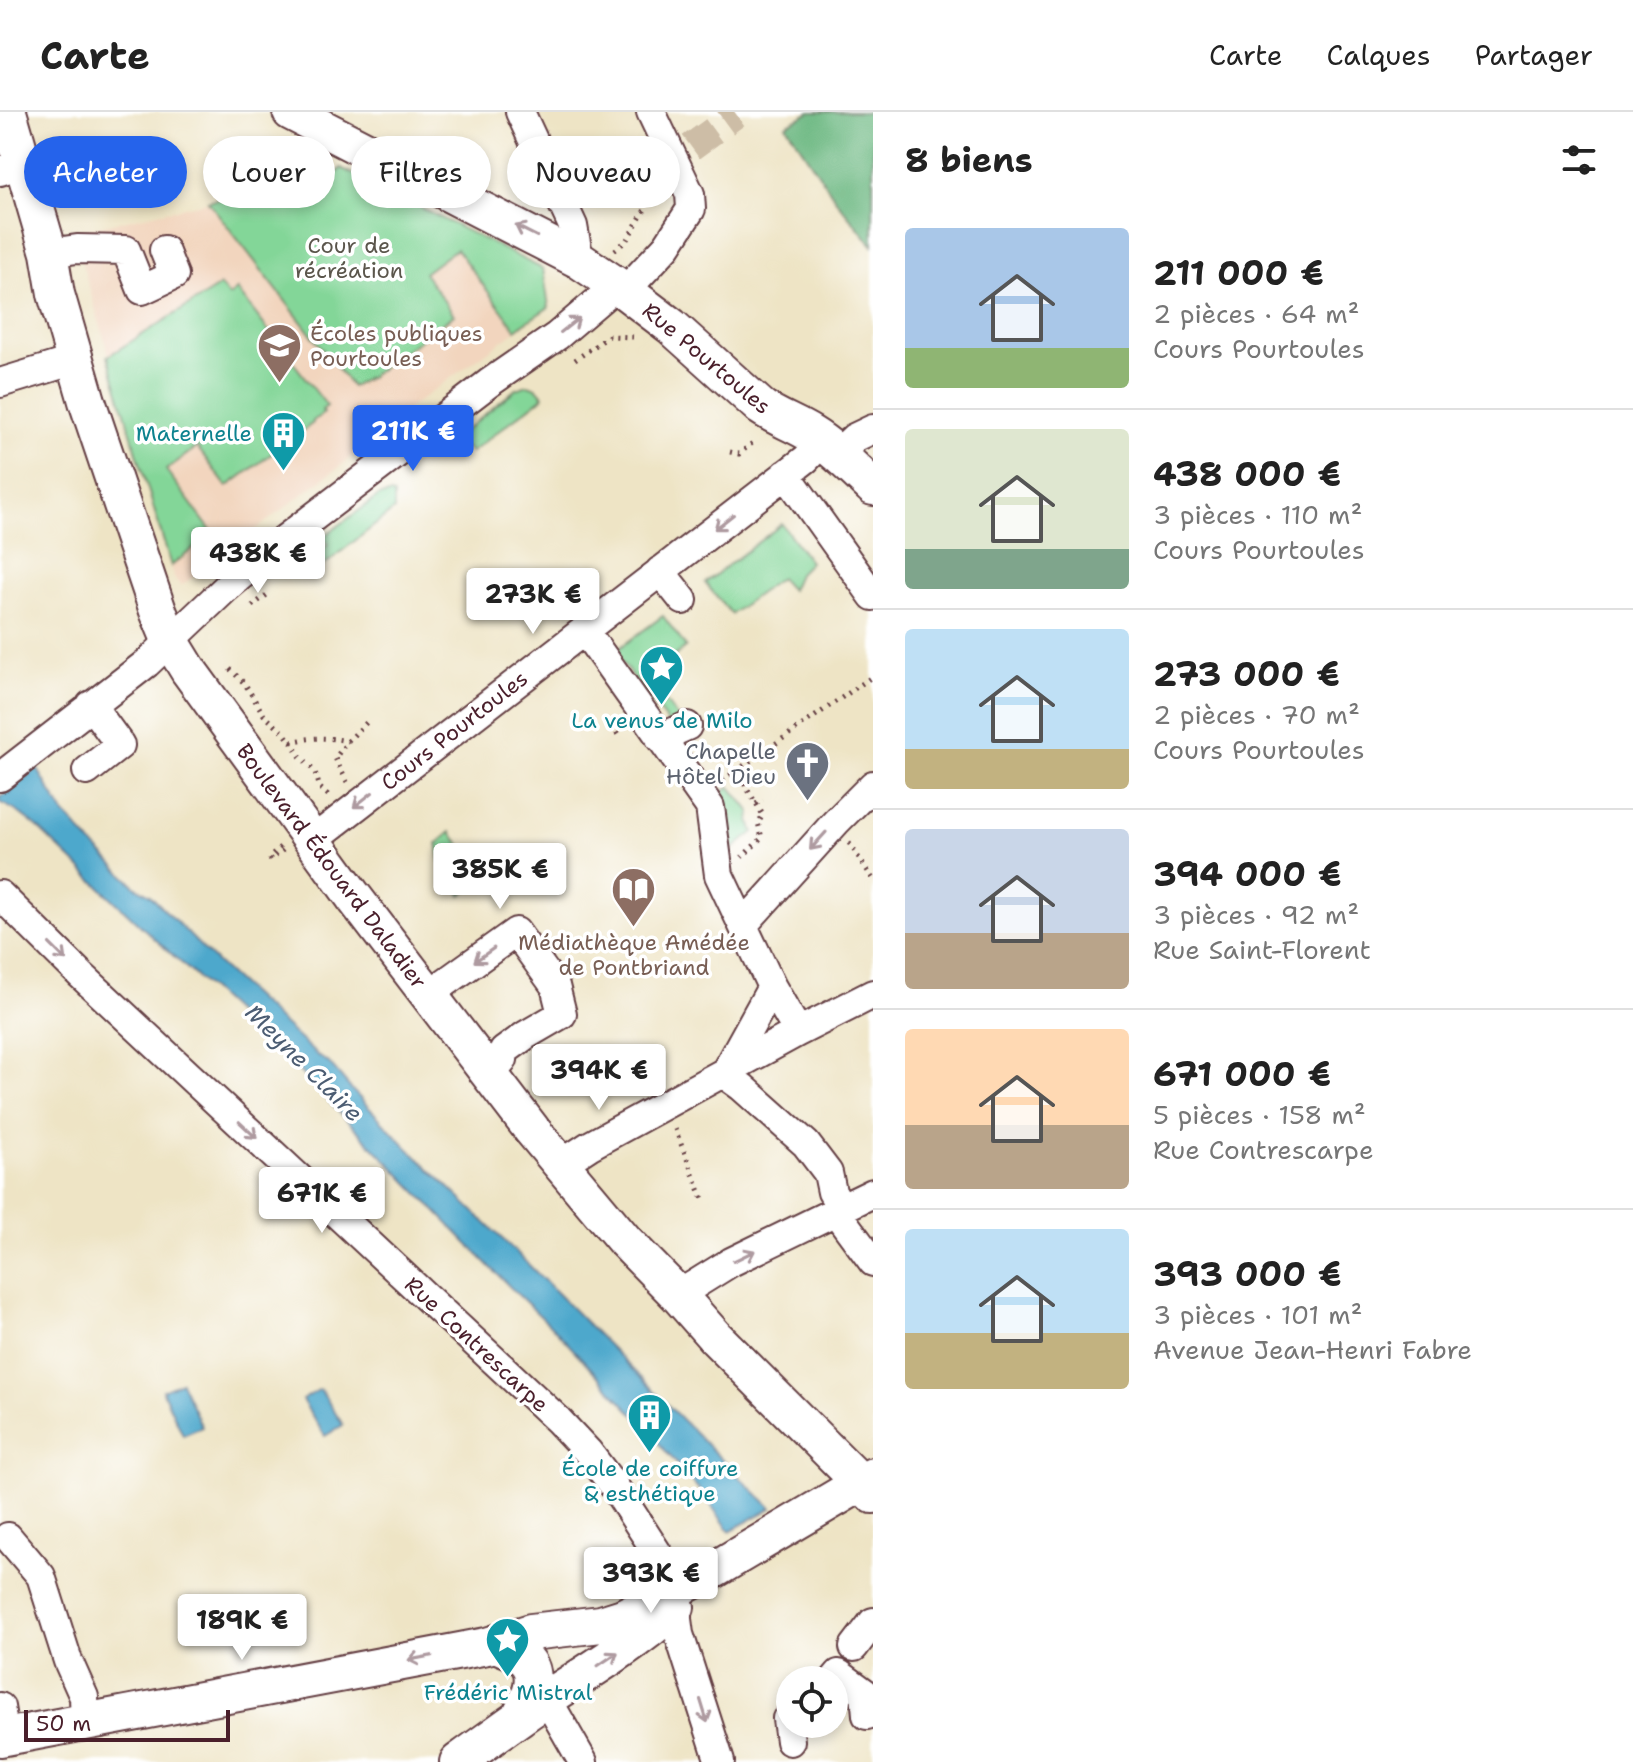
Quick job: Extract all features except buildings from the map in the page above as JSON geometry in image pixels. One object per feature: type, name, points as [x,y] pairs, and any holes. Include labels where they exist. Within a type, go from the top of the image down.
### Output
[{"type":"main road","name":"Boulevard Édouard Daladier","points":[[8,112],[12,167],[49,253],[56,294],[96,428],[170,640],[218,712],[428,995],[560,1165],[625,1241],[715,1337],[869,1484]]},
{"type":"main road","name":"Rue Pourtoules","points":[[291,112],[579,260],[619,275],[761,407],[810,433],[873,487]]},
{"type":"main road","points":[[2,1727],[85,1722],[496,1644],[531,1632],[606,1623],[675,1598],[724,1564],[869,1484]]},
{"type":"main road","points":[[458,1762],[659,1622],[675,1598]]},
{"type":"main road","points":[[496,1644],[521,1656],[528,1664],[533,1708]]},
{"type":"street","points":[[520,112],[573,226],[579,260]]},
{"type":"street","points":[[651,112],[662,136]]},
{"type":"street","points":[[0,777],[147,663],[226,588],[288,536],[489,383],[557,336],[619,275],[667,246],[691,209],[690,194],[680,173]]},
{"type":"street","points":[[49,253],[77,249],[126,250],[142,290],[174,275],[164,250]]},
{"type":"street","points":[[0,383],[75,360]]},
{"type":"street","name":"Cours Pourtoules","points":[[313,840],[806,459],[873,429]]},
{"type":"street","points":[[786,474],[873,596]]},
{"type":"street","points":[[660,571],[683,600]]},
{"type":"street","points":[[584,630],[710,807],[719,875],[772,987],[798,1032]]},
{"type":"street","points":[[87,771],[120,745],[91,705]]},
{"type":"street","points":[[660,738],[687,726]]},
{"type":"street","points":[[744,924],[873,785]]},
{"type":"street","name":"Rue Contrescarpe","points":[[0,895],[81,975],[558,1420],[588,1452],[671,1574],[679,1634],[720,1762]]},
{"type":"street","points":[[428,995],[516,932],[555,986],[562,1014],[504,1051],[503,1060],[489,1076]]},
{"type":"street","points":[[724,1074],[772,987]]},
{"type":"street","points":[[560,1165],[589,1146],[873,994]]},
{"type":"street","points":[[724,1074],[806,1144],[828,1173],[832,1192],[841,1208],[842,1220],[873,1262]]},
{"type":"street","points":[[678,1295],[731,1262],[873,1193]]},
{"type":"street","points":[[8,1537],[41,1576],[68,1661],[84,1697],[85,1722]]},
{"type":"street","points":[[854,1647],[873,1622]]},
{"type":"street","points":[[848,1681],[865,1693],[867,1715]]},
{"type":"street","points":[[533,1708],[583,1762]]},
{"type":"path","points":[[619,275],[626,241],[647,208]]},
{"type":"path","points":[[567,350],[575,361],[609,336],[635,337],[644,341]]},
{"type":"path","points":[[730,452],[739,454],[759,437]]},
{"type":"path","points":[[450,442],[468,454]]},
{"type":"path","points":[[224,663],[245,684],[264,715],[315,772],[320,788],[328,795],[347,782]]},
{"type":"path","points":[[725,778],[873,676]]},
{"type":"path","points":[[335,758],[368,721]]},
{"type":"path","points":[[612,726],[620,738]]},
{"type":"path","points":[[291,742],[329,737],[348,741]]},
{"type":"path","points":[[719,875],[762,838],[758,823],[763,815],[736,770]]},
{"type":"path","points":[[756,804],[763,800]]},
{"type":"path","points":[[836,822],[873,879]]},
{"type":"path","points":[[665,1106],[703,1199]]},
{"type":"shaded area","name":"Écoles publiques Pourtoules","points":[[341,168],[351,173],[351,208],[421,208],[543,269],[549,307],[398,416],[344,463],[181,586],[174,578],[73,232],[203,203],[203,208],[335,208],[337,173]]},
{"type":"green space","points":[[810,112],[873,112],[873,246],[838,203],[786,125]]},
{"type":"green space","name":"Cour de récréation","points":[[341,168],[351,173],[351,208],[421,208],[543,269],[549,307],[516,329],[456,249],[424,273],[454,315],[352,387],[213,208],[335,208],[337,173]]},
{"type":"green space","name":"Cour de récréation","points":[[220,286],[229,296],[237,290],[327,406],[313,423],[227,487],[197,447],[166,470],[226,551],[211,563],[197,546],[171,566],[108,356]]},
{"type":"green space","points":[[528,385],[537,388],[544,396],[471,452],[458,442],[462,433],[516,389]]},
{"type":"green space","points":[[394,495],[394,510],[314,573],[306,561],[328,545],[323,537],[379,496]]},
{"type":"green space","points":[[782,524],[810,562],[798,574],[791,590],[780,578],[731,614],[705,583]]},
{"type":"green space","points":[[663,616],[686,647],[647,678],[679,719],[670,726],[614,652]]},
{"type":"green space","points":[[730,786],[751,812],[750,822],[754,832],[729,852],[722,793]]},
{"type":"green space","points":[[451,832],[485,878],[461,895],[441,864],[437,844]]},
{"type":"water","name":"Meyne Claire","points":[[37,768],[62,811],[89,841],[135,886],[150,895],[218,964],[329,1063],[408,1148],[772,1508],[730,1531],[702,1493],[637,1418],[557,1332],[298,1070],[36,826],[0,802],[0,798]]},
{"type":"water","points":[[181,1382],[202,1427],[183,1435],[162,1390]]},
{"type":"water","points":[[320,1389],[343,1425],[325,1436],[302,1400]]},
{"type":"tunnel","points":[[691,147],[736,114]]},
{"type":"place","name":"Écoles publiques Pourtoules","points":[[279,385]]},
{"type":"place","name":"Maternelle","points":[[283,472]]},
{"type":"place","name":"La venus de Milo","points":[[662,706]]},
{"type":"place","name":"Chapelle Hôtel Dieu","points":[[807,803]]},
{"type":"place","name":"Médiathèque Amédée de Pontbriand","points":[[634,928]]},
{"type":"place","name":"École de coiffure & esthétique","points":[[650,1454]]},
{"type":"place","name":"Frédéric Mistral","points":[[508,1678]]}]
